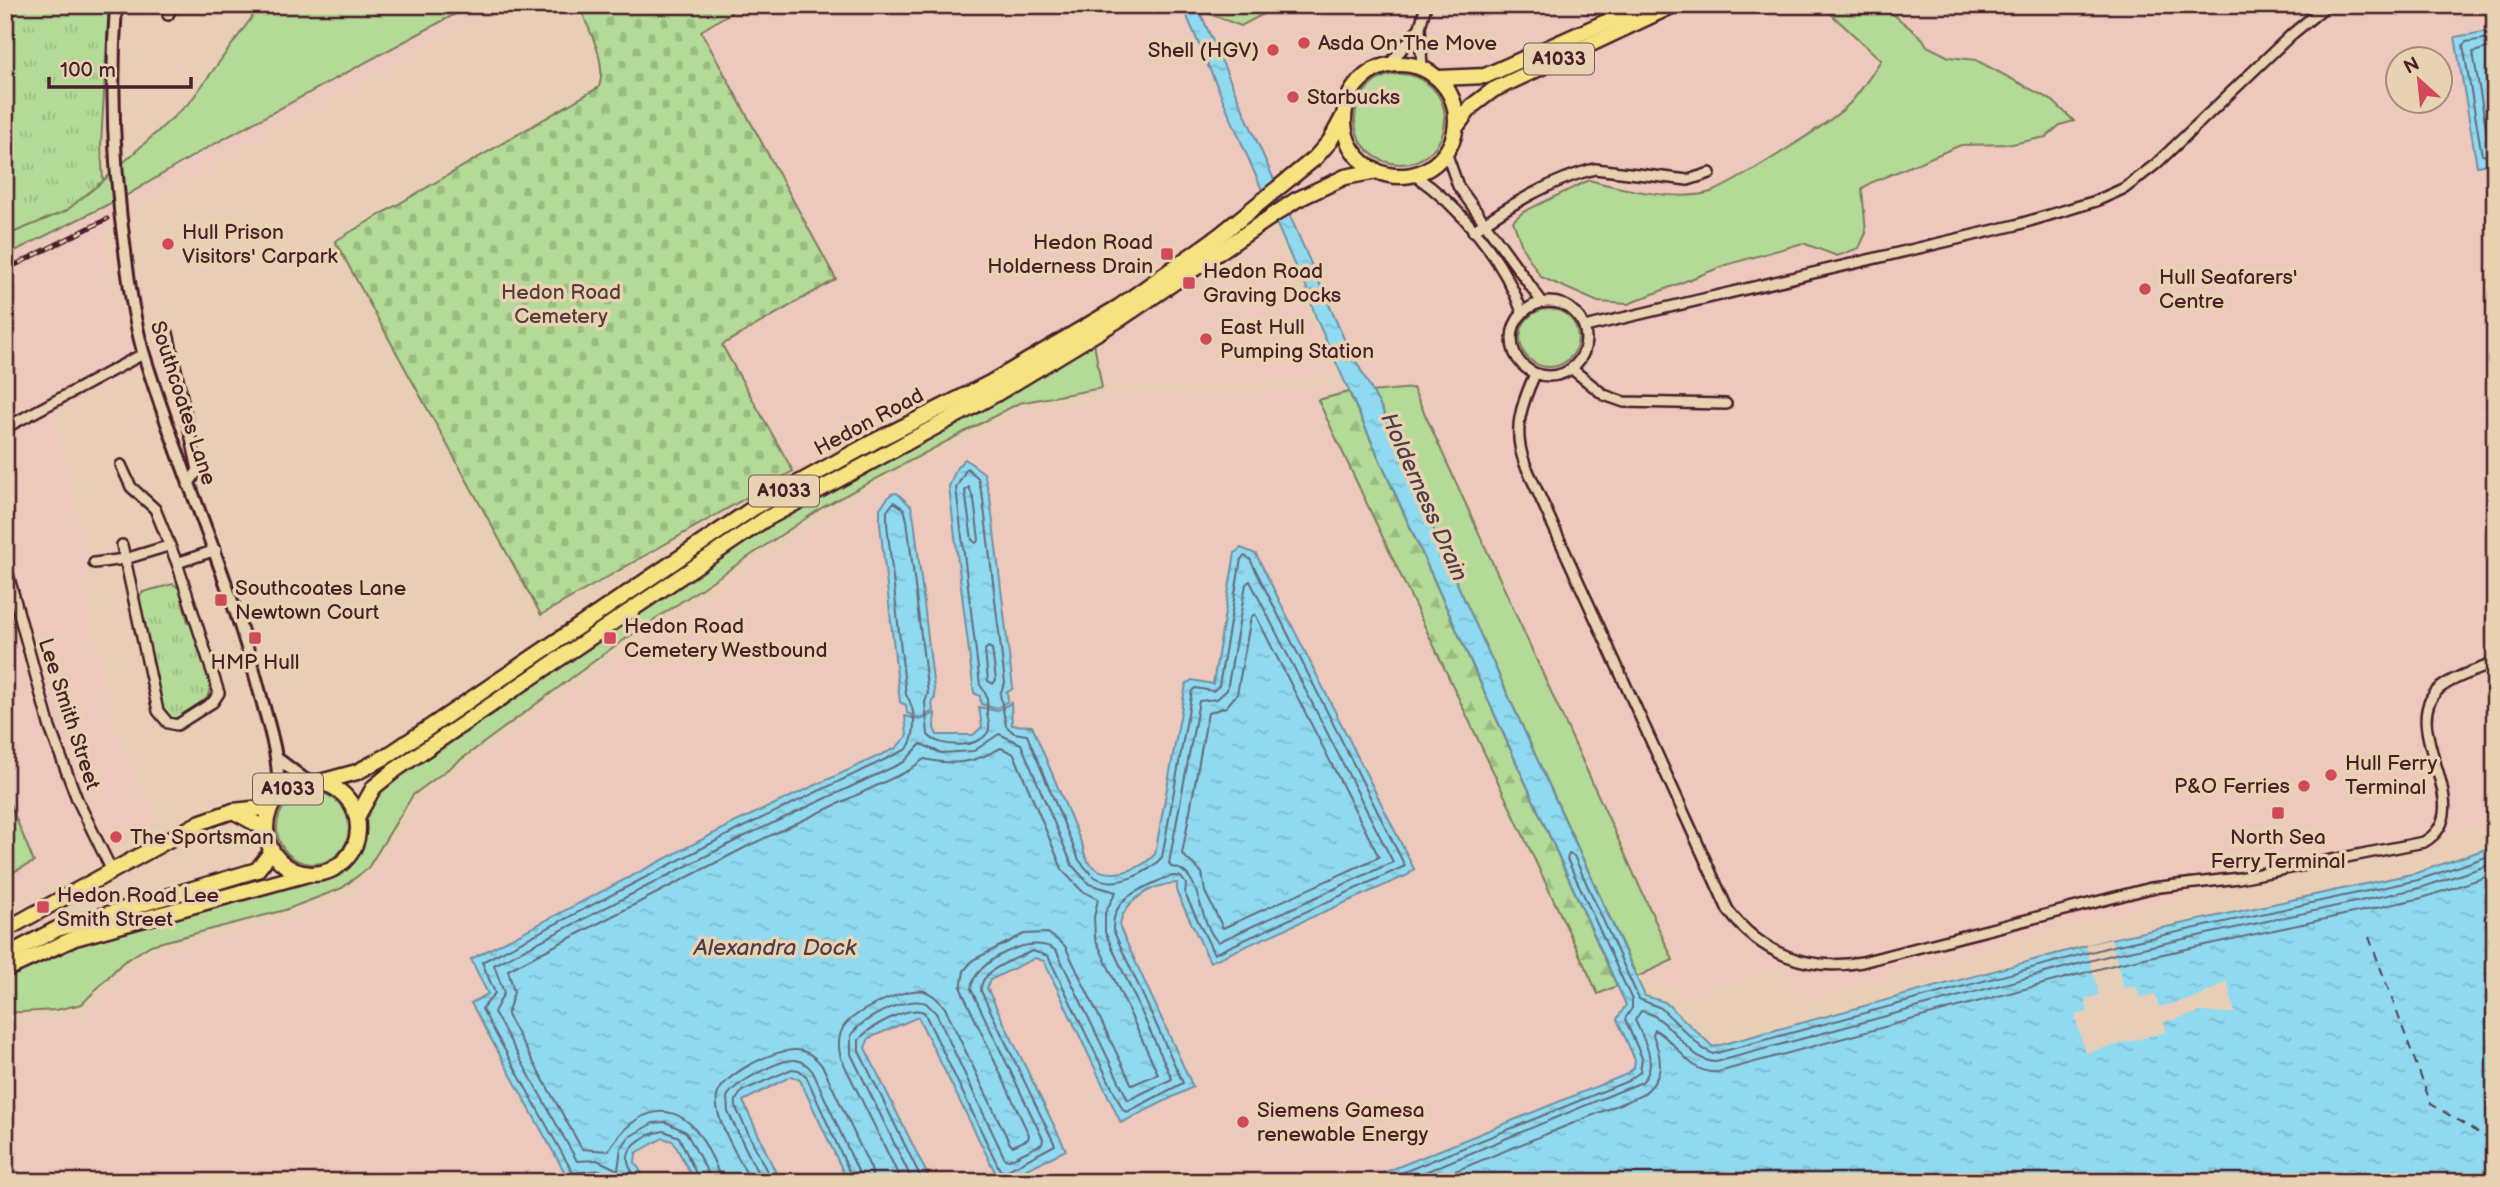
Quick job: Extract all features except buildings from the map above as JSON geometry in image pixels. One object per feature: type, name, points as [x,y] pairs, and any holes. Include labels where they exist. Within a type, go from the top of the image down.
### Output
[{"type":"highway","name":"A1033","points":[[1439,78],[1485,76],[1644,5]]},
{"type":"highway","name":"A1033","points":[[1446,152],[1456,127],[1472,106],[1493,90],[1674,5]]},
{"type":"highway","name":"A1033","points":[[1344,115],[1348,99],[1358,82],[1377,69],[1390,65]]},
{"type":"highway","points":[[1390,65],[1422,69],[1439,78],[1450,95],[1456,127]]},
{"type":"highway","points":[[1344,115],[1345,132],[1351,148],[1362,162],[1377,171]]},
{"type":"highway","name":"Hedon Road","points":[[314,782],[357,772],[387,756],[755,507],[873,442],[990,383],[1119,307],[1253,208],[1322,151],[1344,115]]},
{"type":"highway","points":[[1413,174],[1426,170],[1446,152]]},
{"type":"highway","name":"A1033","points":[[1377,171],[1395,176],[1413,174]]},
{"type":"highway","name":"Hedon Road","points":[[357,817],[374,786],[395,770],[764,520],[996,394],[1123,317],[1296,200],[1345,177],[1377,171]]},
{"type":"highway","name":"A1033","points":[[5,930],[201,822],[233,811],[274,802],[297,784],[314,782],[344,794],[357,817],[359,831],[348,858],[323,873],[308,874]]},
{"type":"highway","name":"A1033","points":[[272,851],[266,829],[274,802]]},
{"type":"highway","name":"A1033","points":[[233,811],[266,829]]},
{"type":"highway","points":[[5,956],[57,929],[257,870],[272,851],[287,867],[308,874]]},
{"type":"highway","points":[[5,970],[75,938],[308,874]]},
{"type":"street","name":"Southcoates Lane","points":[[116,5],[112,66],[114,163],[122,235],[144,354],[188,485],[216,550],[244,632],[278,759],[274,802]]},
{"type":"street","points":[[168,15],[173,5]]},
{"type":"street","points":[[1390,65],[1419,27],[1426,5]]},
{"type":"street","points":[[1585,327],[2016,225],[2096,201],[2125,188],[2156,164],[2291,35],[2327,5]]},
{"type":"street","points":[[1419,27],[1422,69]]},
{"type":"street","points":[[1446,152],[1458,186],[1542,302]]},
{"type":"street","points":[[1473,231],[1558,181],[1595,169],[1688,180],[1710,173]]},
{"type":"street","points":[[1413,174],[1458,210],[1509,283],[1522,312]]},
{"type":"street","points":[[1542,302],[1568,306],[1585,327],[1585,350],[1572,369],[1548,377],[1535,374],[1520,363],[1512,346],[1511,334],[1522,312],[1542,302]]},
{"type":"street","points":[[168,333],[198,470],[188,485]]},
{"type":"street","points":[[5,428],[144,354]]},
{"type":"street","points":[[1572,369],[1604,395],[1624,402],[1726,404]]},
{"type":"street","points":[[1535,374],[1519,417],[1519,442],[1525,464],[1728,910],[1757,942],[1799,961],[1830,965],[1862,962],[2151,888],[2239,878],[2424,842],[2438,830],[2445,811],[2427,724],[2427,707],[2441,687],[2495,663]]},
{"type":"street","points":[[121,465],[131,487],[155,509],[177,563],[219,693],[213,702],[177,724],[168,723],[158,711],[122,545]]},
{"type":"street","points":[[94,563],[125,559],[168,546]]},
{"type":"street","points":[[177,563],[216,550]]},
{"type":"street","name":"Lee Smith Street","points":[[5,564],[50,728],[77,799],[111,871]]},
{"type":"street","points":[[278,759],[292,773],[314,782]]},
{"type":"shaded area","points":[[472,5],[504,5],[233,153],[103,231],[113,286],[137,368],[55,411],[89,573],[82,576],[114,725],[159,825],[5,909],[5,256],[127,195],[203,150]]},
{"type":"shaded area","points":[[743,5],[1182,5],[1270,206],[1204,256],[995,389],[865,455],[793,471],[722,345],[836,278],[700,30]]},
{"type":"shaded area","points":[[1266,5],[2495,5],[2495,821],[2360,861],[2230,883],[1800,1001],[1787,965],[1689,995],[1637,977],[1673,960],[1413,388],[1370,392],[1199,10],[1241,26],[1269,12]],"holes":[[[1404,74],[1429,84],[1441,99],[1423,158],[1402,165],[1388,163],[1359,98],[1369,85]]]},
{"type":"shaded area","points":[[1272,234],[1338,376],[1237,385],[1105,388],[1098,341]]},
{"type":"shaded area","points":[[1345,383],[1349,392],[1318,401],[1598,994],[1617,986],[1626,1005],[1621,1008],[1617,1019],[1635,1060],[1634,1068],[1625,1075],[1361,1182],[5,1182],[5,1026],[57,1021],[88,1014],[129,971],[155,954],[288,920],[331,903],[361,885],[397,839],[419,801],[618,655],[880,483],[1022,411],[1123,398],[1238,393]]},
{"type":"green space","points":[[5,5],[109,5],[101,145],[103,181],[66,211],[5,236]]},
{"type":"green space","points":[[261,5],[472,5],[203,150],[127,195],[5,256],[5,236],[66,210],[103,181],[190,102]]},
{"type":"green space","name":"Hedon Road Cemetery","points":[[579,5],[743,5],[701,31],[836,279],[722,345],[793,471],[541,615],[335,241],[599,87],[599,56]]},
{"type":"green space","points":[[1197,5],[1266,5],[1269,11],[1241,26],[1199,10]]},
{"type":"green space","points":[[1821,5],[1877,5],[1887,9],[1923,39],[1927,46],[1949,57],[1976,60],[2053,101],[2074,121],[2060,125],[2046,137],[2012,144],[1961,145],[1870,183],[1862,189],[1866,233],[1859,248],[1837,256],[1803,243],[1726,265],[1628,304],[1598,302],[1541,277],[1523,249],[1513,221],[1523,212],[1589,180],[1667,195],[1698,195],[1711,192],[1740,178],[1783,151],[1850,103],[1881,60]]},
{"type":"green space","points":[[1400,74],[1417,77],[1432,87],[1442,102],[1445,119],[1442,136],[1432,151],[1417,161],[1400,164],[1383,161],[1368,151],[1358,136],[1355,119],[1358,102],[1368,87],[1383,77]]},
{"type":"green space","points":[[1549,309],[1560,311],[1573,322],[1578,338],[1576,349],[1565,362],[1549,367],[1538,365],[1525,354],[1520,338],[1522,327],[1533,314]]},
{"type":"green space","points":[[1094,343],[1102,388],[1019,403],[823,507],[612,648],[413,795],[368,868],[342,888],[285,910],[151,945],[122,963],[82,1004],[56,1010],[5,1013],[5,975],[76,942],[337,874],[360,844],[373,791],[765,523],[1001,398]]},
{"type":"green space","points":[[1413,388],[1673,960],[1637,977],[1455,579],[1382,409],[1370,392]]},
{"type":"green space","points":[[1349,392],[1617,986],[1598,994],[1318,400]]},
{"type":"green space","points":[[173,584],[180,589],[188,623],[192,622],[208,667],[210,681],[209,693],[203,704],[192,713],[173,719],[164,712],[138,598],[143,592]]},
{"type":"green space","points":[[5,792],[34,862],[5,876]]},
{"type":"green space","points":[[313,792],[333,798],[343,808],[349,828],[343,848],[333,858],[313,864],[293,858],[283,848],[277,828],[283,808],[293,798]]},
{"type":"water","points":[[1182,5],[1197,5],[1345,341],[1382,409],[1455,579],[1645,996],[1665,1002],[1713,1047],[2111,939],[2416,873],[2495,846],[2495,1182],[1361,1182],[1625,1075],[1634,1068],[1635,1060],[1617,1019],[1626,1005],[1316,318],[1305,283],[1297,271]]},
{"type":"water","points":[[2495,30],[2495,163],[2477,166],[2455,37]]},
{"type":"water","points":[[965,459],[984,473],[990,498],[1013,688],[1007,693],[1008,701],[995,709],[981,704],[980,696],[974,693],[949,487],[957,467]]},
{"type":"water","points":[[897,493],[911,506],[914,519],[935,698],[932,701],[933,711],[920,719],[907,713],[906,705],[900,702],[880,524],[880,508],[891,494]]},
{"type":"water","name":"Alexandra Dock","points":[[1241,548],[1256,554],[1414,869],[1408,875],[1210,962],[1177,893],[1177,883],[1148,891],[1132,903],[1121,919],[1120,928],[1193,1087],[1121,1123],[1044,961],[1035,958],[990,980],[987,988],[1066,1150],[1000,1182],[918,1017],[869,1038],[865,1048],[931,1182],[848,1182],[800,1080],[791,1076],[743,1101],[780,1182],[695,1182],[673,1141],[663,1138],[636,1153],[635,1163],[648,1182],[604,1182],[593,1175],[570,1182],[471,1003],[488,994],[471,959],[736,822],[896,748],[907,736],[905,716],[920,720],[935,713],[934,728],[937,735],[973,735],[982,727],[979,707],[996,711],[1011,703],[1012,725],[1032,726],[1087,859],[1103,872],[1114,873],[1136,868],[1155,854],[1186,684],[1192,680],[1213,684],[1235,553]]},
{"type":"pier","points":[[2111,939],[2124,989],[2136,986],[2140,998],[2155,994],[2159,1007],[2199,997],[2227,981],[2235,1013],[2202,1012],[2164,1022],[2166,1032],[2085,1053],[2075,1015],[2088,1012],[2085,999],[2099,995],[2086,945]]},
{"type":"ferry route","points":[[2369,937],[2431,1104],[2495,1143]]},
{"type":"railway","points":[[5,270],[107,219]]},
{"type":"place","name":"Asda On The Move","points":[[1304,43]]},
{"type":"place","name":"Shell (HGV)","points":[[1273,50]]},
{"type":"place","name":"Starbucks","points":[[1293,97]]},
{"type":"place","name":"Hull Prison Visitors' Carpark","points":[[168,244]]},
{"type":"place","name":"Hedon Road Holderness Drain","points":[[1167,254]]},
{"type":"place","name":"Hedon Road Graving Docks","points":[[1189,283]]},
{"type":"place","name":"Hull Seafarers' Centre","points":[[2145,289]]},
{"type":"place","name":"East Hull Pumping Station","points":[[1206,339]]},
{"type":"place","name":"Southcoates Lane Newtown Court","points":[[221,600]]},
{"type":"place","name":"HMP Hull","points":[[255,638]]},
{"type":"place","name":"Hedon Road Cemetery Westbound","points":[[610,638]]},
{"type":"place","name":"Hull Ferry Terminal","points":[[2331,775]]},
{"type":"place","name":"P&O Ferries","points":[[2304,786]]},
{"type":"place","name":"North Sea Ferry Terminal","points":[[2278,813]]},
{"type":"place","name":"The Sportsman","points":[[116,837]]},
{"type":"place","name":"Hedon Road Lee Smith Street","points":[[43,907]]},
{"type":"place","name":"Siemens Gamesa renewable Energy","points":[[1243,1122]]},
{"type":"water label","name":"Holderness Drain","points":[[1424,497]]}]
